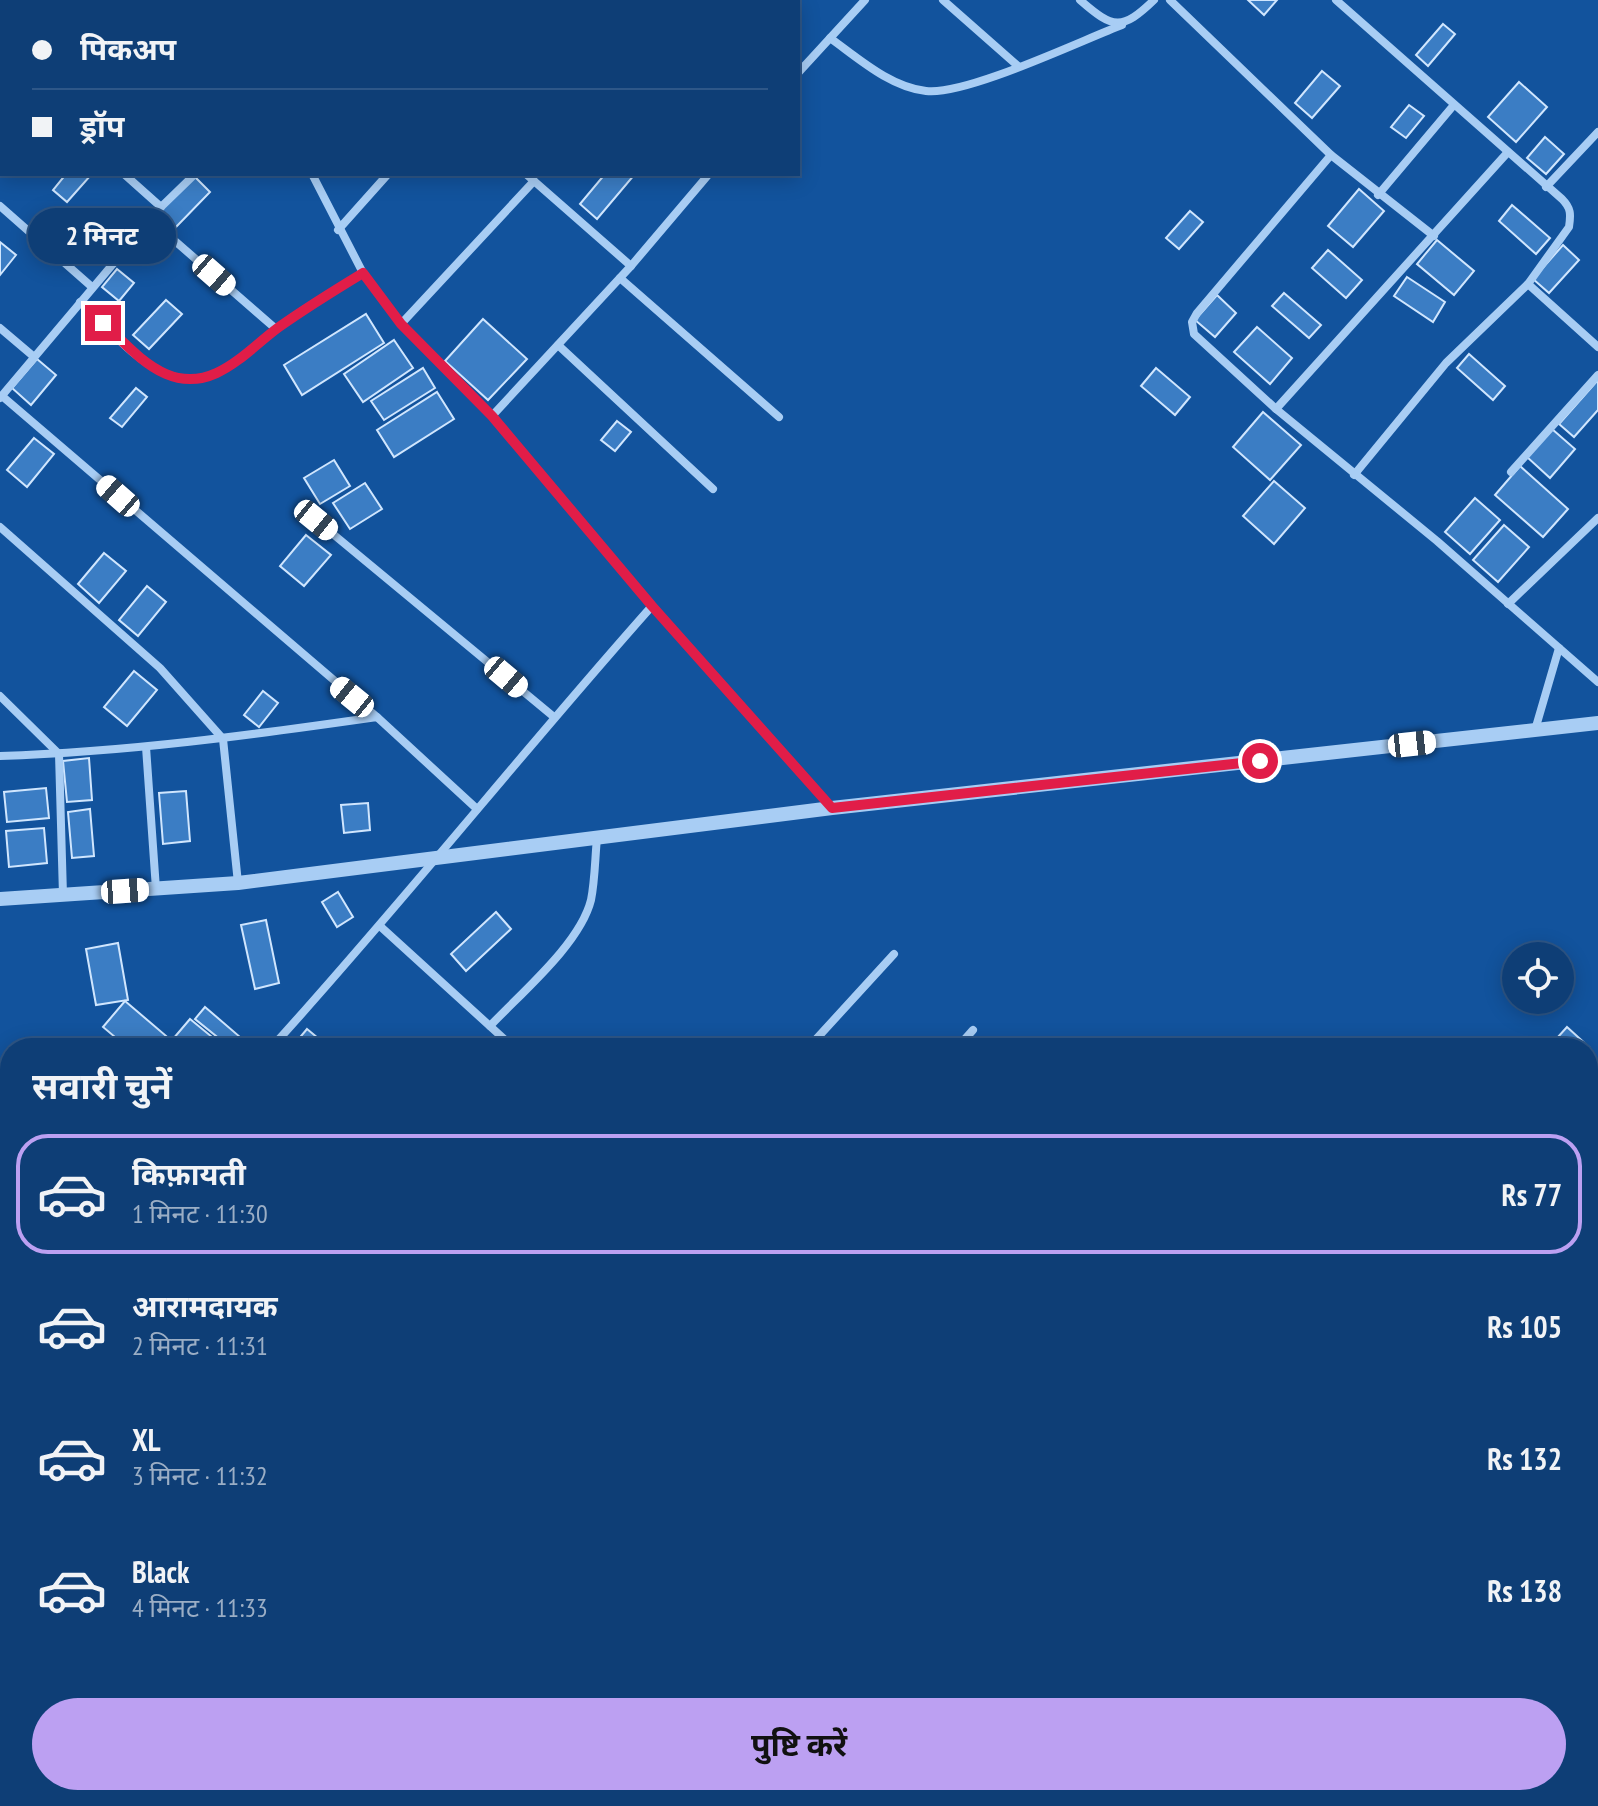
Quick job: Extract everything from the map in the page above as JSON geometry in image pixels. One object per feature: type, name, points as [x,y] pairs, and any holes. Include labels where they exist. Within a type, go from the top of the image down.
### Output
[{"type":"street","points":[[800,71],[865,0]]},
{"type":"street","points":[[943,0],[1018,66]]},
{"type":"street","points":[[1080,0],[1111,23],[1122,25]]},
{"type":"street","points":[[830,38],[883,75],[928,92],[974,83],[1122,25],[1134,20],[1154,0]]},
{"type":"street","points":[[1170,0],[1331,155],[1434,236]]},
{"type":"street","points":[[1336,0],[1569,206],[1569,227],[1528,284],[1446,363],[1354,475]]},
{"type":"street","points":[[1378,195],[1453,106]]},
{"type":"street","points":[[1546,187],[1598,132]]},
{"type":"street","points":[[1276,409],[1508,152]]},
{"type":"street","points":[[1331,155],[1192,322],[1194,334],[1276,409],[1598,682]]},
{"type":"street","points":[[126,176],[161,207]]},
{"type":"street","points":[[193,176],[161,207],[1,397],[377,717],[477,809]]},
{"type":"street","points":[[313,176],[338,230],[363,273],[401,324],[492,416],[652,606],[832,808]]},
{"type":"street","points":[[338,230],[386,176]]},
{"type":"street","points":[[528,176],[631,266]]},
{"type":"street","points":[[492,416],[631,266],[707,176]]},
{"type":"street","points":[[401,324],[534,181]]},
{"type":"street","points":[[0,206],[92,287]]},
{"type":"street","points":[[152,221],[276,329]]},
{"type":"street","points":[[80,302],[148,364],[177,376],[206,378],[242,359],[276,329],[363,273]]},
{"type":"street","points":[[620,278],[779,417]]},
{"type":"street","points":[[1528,284],[1598,347]]},
{"type":"street","points":[[0,328],[33,356]]},
{"type":"street","points":[[558,345],[713,489]]},
{"type":"street","points":[[1511,472],[1598,375]]},
{"type":"street","points":[[1508,604],[1598,518]]},
{"type":"street","points":[[316,520],[554,717]]},
{"type":"street","points":[[0,527],[160,668],[223,739],[238,883]]},
{"type":"street","points":[[280,1038],[381,927],[554,717],[652,606]]},
{"type":"street","points":[[1535,730],[1559,648]]},
{"type":"street","points":[[0,696],[59,754],[63,895]]},
{"type":"street","points":[[0,756],[146,747],[377,717]]},
{"type":"street","points":[[0,899],[238,883],[832,808],[1598,723]]},
{"type":"street","points":[[146,747],[156,889]]},
{"type":"street","points":[[490,1026],[570,939],[584,918],[591,899],[597,838]]},
{"type":"street","points":[[381,927],[503,1038]]},
{"type":"street","points":[[817,1038],[894,954]]},
{"type":"street","points":[[966,1038],[973,1030]]},
{"type":"building","points":[[1248,0],[1277,0],[1264,15]]},
{"type":"building","points":[[1443,24],[1455,34],[1428,66],[1416,55]]},
{"type":"building","points":[[1322,71],[1340,86],[1312,118],[1295,103]]},
{"type":"building","points":[[1519,82],[1547,107],[1516,142],[1488,117]]},
{"type":"building","points":[[1409,105],[1424,116],[1406,138],[1391,127]]},
{"type":"building","points":[[1545,137],[1564,154],[1546,174],[1527,158]]},
{"type":"building","points":[[64,176],[90,176],[67,202],[53,190]]},
{"type":"building","points":[[194,176],[210,192],[175,228],[159,212]]},
{"type":"building","points":[[603,176],[633,176],[597,219],[580,204]]},
{"type":"building","points":[[1359,189],[1384,211],[1353,247],[1328,226]]},
{"type":"building","points":[[1512,205],[1550,238],[1536,254],[1499,221]]},
{"type":"building","points":[[1190,211],[1203,222],[1179,249],[1166,238]]},
{"type":"building","points":[[1437,240],[1474,271],[1454,295],[1417,264]]},
{"type":"building","points":[[0,242],[16,255],[0,275]]},
{"type":"building","points":[[1563,245],[1579,260],[1549,293],[1533,279]]},
{"type":"building","points":[[1328,250],[1362,280],[1346,298],[1312,268]]},
{"type":"building","points":[[117,269],[134,283],[119,301],[102,287]]},
{"type":"building","points":[[1407,277],[1445,302],[1433,322],[1394,296]]},
{"type":"building","points":[[1284,293],[1321,325],[1309,338],[1272,306]]},
{"type":"building","points":[[1217,295],[1236,313],[1215,337],[1195,320]]},
{"type":"building","points":[[166,300],[182,314],[149,349],[133,335]]},
{"type":"building","points":[[366,314],[384,343],[302,395],[284,365]]},
{"type":"building","points":[[483,319],[527,359],[488,400],[445,361]]},
{"type":"building","points":[[1257,327],[1292,358],[1270,384],[1234,352]]},
{"type":"building","points":[[394,340],[413,368],[363,402],[344,374]]},
{"type":"building","points":[[1469,354],[1505,386],[1493,400],[1457,368]]},
{"type":"building","points":[[37,359],[56,375],[31,405],[12,388]]},
{"type":"building","points":[[423,368],[435,388],[384,420],[371,401]]},
{"type":"building","points":[[1156,368],[1190,397],[1175,415],[1141,386]]},
{"type":"building","points":[[1598,380],[1598,410],[1574,437],[1559,424]]},
{"type":"building","points":[[136,388],[147,397],[122,427],[110,418]]},
{"type":"building","points":[[437,392],[454,419],[394,457],[377,430]]},
{"type":"building","points":[[1263,412],[1301,445],[1270,480],[1233,447]]},
{"type":"building","points":[[617,421],[631,432],[615,451],[601,440]]},
{"type":"building","points":[[1552,429],[1575,449],[1550,478],[1527,457]]},
{"type":"building","points":[[34,438],[54,454],[27,487],[7,470]]},
{"type":"building","points":[[334,460],[350,486],[320,504],[304,478]]},
{"type":"building","points":[[1520,466],[1568,509],[1543,537],[1495,495]]},
{"type":"building","points":[[1274,481],[1305,508],[1274,544],[1243,516]]},
{"type":"building","points":[[365,483],[382,509],[350,529],[333,503]]},
{"type":"building","points":[[1475,498],[1500,520],[1470,554],[1445,532]]},
{"type":"building","points":[[1504,525],[1529,547],[1498,582],[1473,560]]},
{"type":"building","points":[[306,535],[331,555],[304,586],[280,566]]},
{"type":"building","points":[[104,553],[126,571],[99,603],[78,584]]},
{"type":"building","points":[[147,586],[166,602],[138,636],[119,620]]},
{"type":"building","points":[[134,671],[157,690],[127,726],[104,707]]},
{"type":"building","points":[[263,691],[278,703],[259,727],[244,715]]},
{"type":"building","points":[[89,758],[92,800],[67,802],[63,761]]},
{"type":"building","points":[[46,788],[49,818],[7,822],[4,792]]},
{"type":"building","points":[[186,791],[190,841],[163,844],[159,793]]},
{"type":"building","points":[[368,803],[370,830],[344,833],[341,805]]},
{"type":"building","points":[[90,809],[94,856],[72,858],[68,812]]},
{"type":"building","points":[[44,828],[47,863],[9,867],[6,831]]},
{"type":"building","points":[[338,892],[353,917],[337,927],[322,902]]},
{"type":"building","points":[[496,912],[511,929],[466,971],[451,954]]},
{"type":"building","points":[[266,920],[279,983],[255,989],[241,925]]},
{"type":"building","points":[[118,943],[128,1000],[96,1005],[86,949]]},
{"type":"building","points":[[125,1001],[168,1038],[116,1038],[103,1027]]},
{"type":"building","points":[[205,1007],[240,1037],[219,1038],[195,1019]]},
{"type":"building","points":[[190,1019],[213,1038],[174,1038]]},
{"type":"building","points":[[1567,1027],[1579,1038],[1557,1038]]},
{"type":"building","points":[[307,1029],[318,1038],[299,1038]]},
{"type":"route","points":[[103,323],[148,364],[168,375],[206,378],[242,359],[276,329],[363,273],[401,324],[492,416],[652,606],[832,808],[1260,761]]}]
